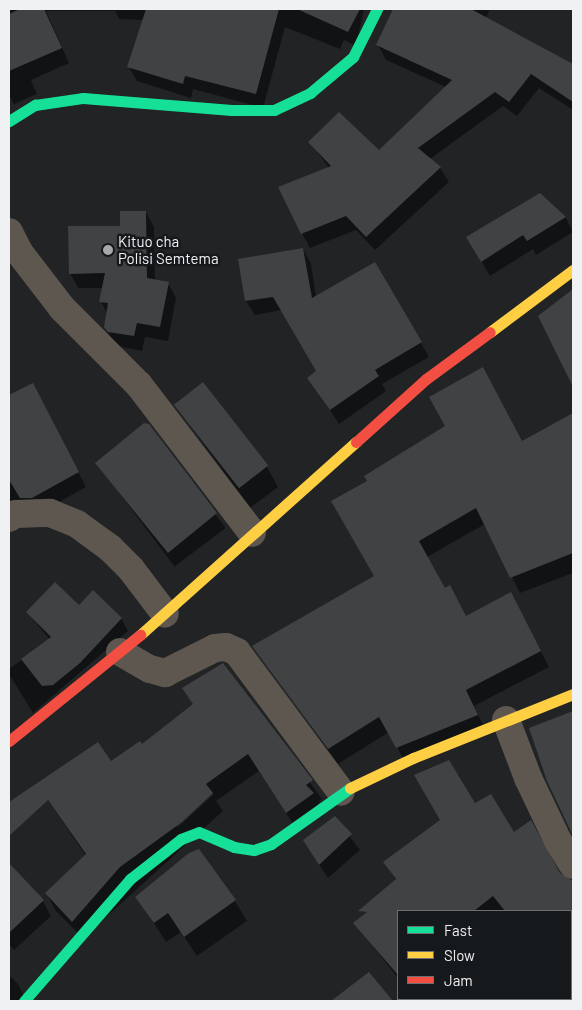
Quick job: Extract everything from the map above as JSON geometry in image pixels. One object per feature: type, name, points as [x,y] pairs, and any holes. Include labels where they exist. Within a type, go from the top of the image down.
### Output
[{"type":"street","points":[[9,121],[34,105],[83,98],[232,110],[274,110],[310,93],[353,57],[377,9]]},
{"type":"street","points":[[9,232],[19,252],[62,308],[139,385],[252,533]]},
{"type":"street","points":[[9,741],[165,614],[252,533],[426,379],[573,270]]},
{"type":"street","points":[[9,518],[16,514],[50,513],[77,524],[124,562],[165,614]]},
{"type":"street","points":[[120,652],[150,669],[165,672],[215,648],[226,647],[237,652],[341,792]]},
{"type":"street","points":[[24,1001],[130,880],[181,839],[199,832],[234,846],[254,850],[277,840],[341,792],[506,720],[573,694]]},
{"type":"street","points":[[506,720],[528,778],[558,841],[573,865]]},
{"type":"building","points":[[20,9],[44,9],[62,48],[9,71],[9,14]]},
{"type":"building","points":[[146,9],[279,9],[256,94],[185,76],[183,84],[127,67]]},
{"type":"building","points":[[297,9],[360,9],[348,32]]},
{"type":"building","points":[[393,9],[471,9],[573,64],[573,102],[531,74],[509,102],[495,92],[418,148],[441,167],[366,237],[346,216],[301,234],[278,187],[331,166],[308,142],[339,112],[379,150],[452,80],[376,45]]},
{"type":"building","points":[[540,193],[566,217],[527,241],[523,235],[481,262],[466,237]]},
{"type":"building","points":[[120,211],[146,211],[147,278],[169,282],[160,327],[137,323],[134,336],[108,332],[104,327],[108,303],[99,302],[105,273],[69,274],[68,226],[120,226]]},
{"type":"building","points":[[303,248],[312,298],[375,262],[422,342],[375,370],[379,376],[330,410],[307,378],[316,371],[273,297],[245,301],[238,259]]},
{"type":"building","points":[[573,289],[573,387],[538,316]]},
{"type":"building","points":[[483,367],[522,441],[573,413],[573,553],[510,578],[476,508],[419,541],[445,588],[450,585],[466,616],[511,592],[541,651],[466,690],[478,715],[396,748],[379,717],[328,749],[252,646],[374,576],[331,501],[367,481],[364,476],[445,426],[429,397]]},
{"type":"building","points":[[203,382],[268,466],[239,488],[174,405]]},
{"type":"building","points":[[33,383],[79,472],[32,498],[20,498],[9,480],[9,395]]},
{"type":"building","points":[[144,423],[149,424],[217,513],[168,553],[95,463]]},
{"type":"building","points":[[55,582],[79,605],[93,590],[122,618],[80,663],[53,685],[42,686],[21,659],[51,637],[26,612]]},
{"type":"building","points":[[223,663],[313,780],[306,785],[314,793],[286,813],[248,754],[206,784],[213,793],[182,822],[120,867],[72,922],[45,893],[86,854],[48,800],[9,836],[9,802],[98,742],[111,761],[140,741],[142,744],[193,704],[182,688]]},
{"type":"building","points":[[573,711],[573,836],[547,781],[529,728]]},
{"type":"building","points":[[449,760],[475,803],[491,794],[514,832],[531,820],[560,873],[573,881],[573,911],[504,910],[493,896],[475,910],[397,910],[397,974],[353,923],[367,912],[358,911],[396,879],[383,862],[440,820],[414,775]]},
{"type":"building","points":[[335,816],[352,834],[319,865],[303,840]]},
{"type":"building","points":[[199,849],[236,900],[184,937],[168,913],[154,923],[135,897],[189,853]]},
{"type":"building","points":[[9,863],[44,900],[9,933]]},
{"type":"building","points":[[369,972],[393,1001],[331,1001]]},
{"type":"traffic: fast","points":[[9,121],[35,105],[83,98],[232,110],[274,110],[310,93],[353,57],[377,9]]},
{"type":"traffic: fast","points":[[24,1001],[130,879],[181,839],[199,832],[234,847],[254,850],[271,844],[350,788]]},
{"type":"traffic: slow","points":[[490,332],[573,270]]},
{"type":"traffic: slow","points":[[140,635],[356,442]]},
{"type":"traffic: slow","points":[[350,788],[413,758],[573,694]]},
{"type":"traffic: jam","points":[[356,442],[426,379],[490,332]]},
{"type":"traffic: jam","points":[[9,741],[140,635]]},
{"type":"place","name":"Kituo cha Polisi Semtema","points":[[108,250]]}]
